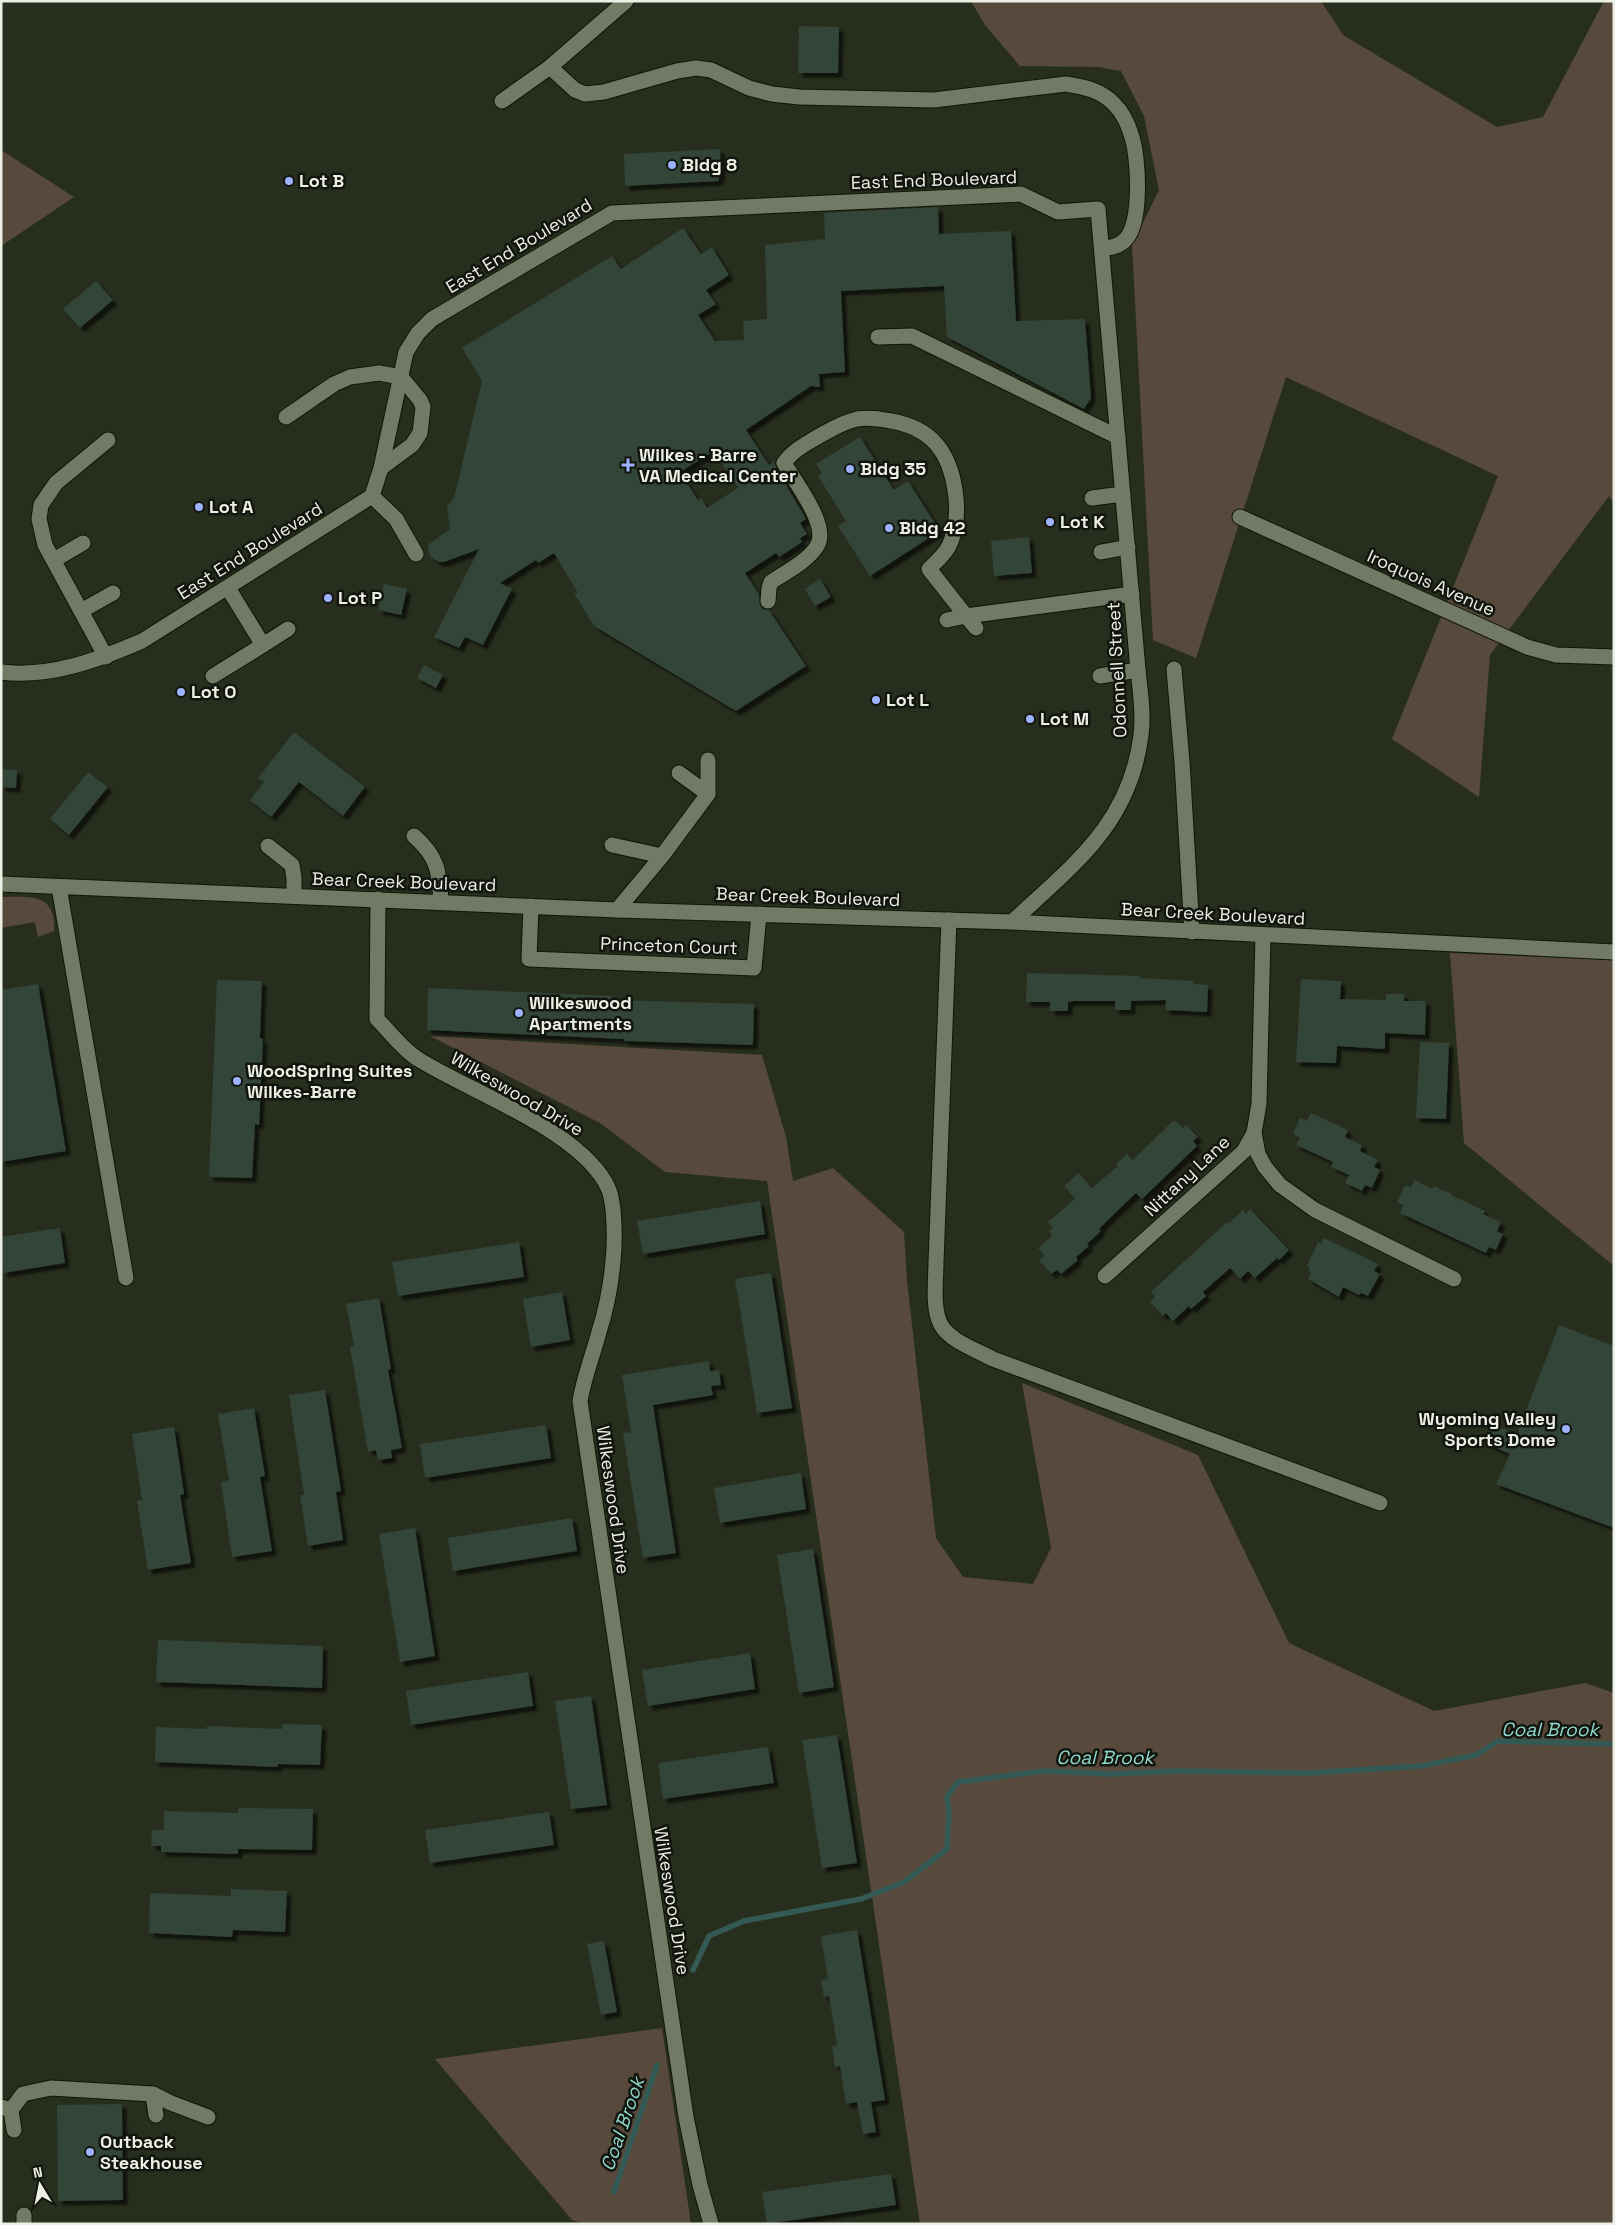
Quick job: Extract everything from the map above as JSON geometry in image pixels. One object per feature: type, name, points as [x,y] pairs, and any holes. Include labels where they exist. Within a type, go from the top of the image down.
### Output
[{"type":"street","points":[[502,101],[550,67],[626,1]]},
{"type":"street","points":[[550,67],[575,90],[585,94],[604,92],[677,71],[696,68],[711,70],[749,88],[772,94],[799,97],[934,100],[1066,84],[1086,88],[1103,94],[1115,105],[1125,119],[1132,135],[1136,160],[1136,215],[1132,232],[1125,241],[1113,247],[1102,248]]},
{"type":"street","name":"East End Boulevard","points":[[1,672],[54,671],[106,657],[142,641],[372,496],[381,468],[406,352],[411,342],[432,319],[612,213],[1021,194],[1058,212],[1098,209],[1120,461]]},
{"type":"street","points":[[878,337],[912,336],[1118,437]]},
{"type":"street","points":[[286,417],[334,384],[350,377],[379,373],[401,377],[420,400],[423,407],[420,433],[412,445],[381,468]]},
{"type":"street","points":[[768,601],[769,588],[772,582],[809,555],[817,547],[820,538],[821,529],[816,517],[784,463],[790,453],[839,425],[858,419],[877,418],[902,423],[920,430],[937,443],[948,460],[958,502],[956,524],[949,546],[929,569],[976,628]]},
{"type":"street","points":[[106,657],[44,545],[40,532],[41,505],[56,483],[108,440]]},
{"type":"street","name":"Odonnell Street","points":[[1012,922],[1094,844],[1117,811],[1134,772],[1142,733],[1120,461]]},
{"type":"street","points":[[1092,498],[1123,494]]},
{"type":"street","points":[[372,496],[396,519],[416,554]]},
{"type":"street","name":"Iroquois Avenue","points":[[1240,517],[1527,647],[1556,655],[1614,657]]},
{"type":"street","points":[[54,560],[83,543]]},
{"type":"street","points":[[1101,552],[1128,548]]},
{"type":"street","points":[[228,588],[263,645]]},
{"type":"street","points":[[81,611],[113,593]]},
{"type":"street","points":[[947,620],[1132,594]]},
{"type":"street","points":[[213,676],[288,629]]},
{"type":"street","points":[[1100,676],[1138,670]]},
{"type":"street","points":[[1174,670],[1183,772],[1192,932]]},
{"type":"street","points":[[617,910],[662,856],[708,794],[708,760]]},
{"type":"street","points":[[679,773],[708,794]]},
{"type":"street","points":[[414,836],[436,862],[439,870],[441,901]]},
{"type":"street","points":[[612,845],[662,856]]},
{"type":"street","points":[[268,846],[292,865],[294,896]]},
{"type":"street","name":"Bear Creek Boulevard","points":[[1,884],[441,901],[617,910],[1012,922],[1614,952]]},
{"type":"street","points":[[60,887],[126,1278]]},
{"type":"street","name":"Wilkeswood Drive","points":[[378,899],[378,1019],[416,1058],[496,1100],[578,1150],[598,1171],[609,1191],[613,1217],[614,1260],[600,1331],[585,1374],[580,1401],[686,2117],[710,2224]]},
{"type":"street","name":"Princeton Court","points":[[531,906],[529,959],[754,968],[759,914]]},
{"type":"street","points":[[949,920],[935,1304],[940,1324],[955,1339],[994,1359],[1380,1503]]},
{"type":"street","name":"Nittany Lane","points":[[1105,1276],[1244,1150],[1254,1133],[1259,1104],[1263,935]]},
{"type":"street","points":[[1254,1133],[1258,1154],[1265,1167],[1280,1185],[1315,1210],[1454,1279]]},
{"type":"street","points":[[14,2130],[6,2108],[23,2094],[40,2089],[153,2094],[171,2104],[208,2116]]},
{"type":"street","points":[[153,2094],[156,2115]]},
{"type":"shaded area","points":[[971,1],[1321,1],[1343,35],[1497,127],[1543,117],[1604,1],[1614,1],[1614,504],[1609,496],[1490,655],[1479,797],[1392,739],[1498,476],[1286,377],[1196,658],[1153,640],[1132,245],[1159,190],[1144,116],[1121,71],[1098,67],[1020,66],[985,25]]},
{"type":"shaded area","points":[[1,150],[74,197],[1,246]]},
{"type":"shaded area","points":[[1,897],[31,897],[46,903],[51,909],[54,931],[38,937],[35,922],[1,928]]},
{"type":"shaded area","points":[[1450,953],[1614,960],[1614,1266],[1464,1143]]},
{"type":"shaded area","points":[[430,1036],[762,1055],[786,1137],[793,1181],[833,1168],[904,1232],[907,1280],[936,1538],[963,1577],[1033,1584],[1051,1548],[1022,1383],[1198,1455],[1289,1643],[1434,1711],[1585,1683],[1614,1693],[1614,2224],[920,2224],[767,1181],[665,1172],[600,1123]]},
{"type":"shaded area","points":[[662,2028],[691,2224],[585,2224],[572,2220],[435,2059]]},
{"type":"building","points":[[799,26],[839,27],[838,73],[798,73]]},
{"type":"building","name":"Bldg 8","points":[[720,149],[721,177],[719,176],[719,181],[625,186],[624,154]]},
{"type":"building","points":[[938,207],[939,234],[1011,231],[1016,321],[1085,319],[1091,398],[1084,409],[947,337],[944,286],[841,291],[845,372],[819,374],[820,387],[811,386],[746,430],[769,465],[774,462],[806,519],[800,523],[807,534],[800,538],[802,542],[779,557],[776,553],[745,573],[759,594],[760,605],[763,609],[769,610],[806,666],[736,711],[594,626],[574,593],[578,593],[554,553],[538,563],[536,560],[500,583],[512,589],[483,645],[465,637],[459,648],[434,637],[479,549],[444,562],[438,562],[430,556],[428,545],[450,529],[447,507],[454,498],[482,381],[462,348],[612,256],[621,269],[683,228],[701,254],[712,247],[729,275],[706,290],[716,304],[698,315],[715,341],[744,340],[743,321],[767,319],[765,245],[825,239],[824,213]],"holes":[[[714,451],[738,488],[707,508],[701,498],[698,500],[680,472]]]},
{"type":"building","points":[[96,281],[113,300],[80,328],[63,309]]},
{"type":"building","points":[[860,437],[894,490],[908,481],[940,531],[870,576],[838,526],[846,521],[818,476],[822,473],[816,464]]},
{"type":"building","points":[[1029,537],[1032,573],[994,576],[991,541]]},
{"type":"building","points":[[820,579],[831,597],[815,606],[805,589]]},
{"type":"building","points":[[384,584],[407,589],[401,615],[378,610]]},
{"type":"building","points":[[424,665],[443,675],[436,688],[417,678]]},
{"type":"building","points":[[294,732],[365,787],[343,816],[299,782],[271,817],[250,800],[264,782],[258,778]]},
{"type":"building","points":[[1,769],[17,770],[16,788],[1,787]]},
{"type":"building","points":[[88,772],[108,787],[69,835],[50,819]]},
{"type":"building","points":[[1027,973],[1139,976],[1139,978],[1194,981],[1194,984],[1208,985],[1207,1012],[1165,1010],[1166,1000],[1131,1001],[1131,1010],[1115,1010],[1115,1001],[1074,1001],[1068,1002],[1068,1011],[1050,1011],[1050,1002],[1026,1002]]},
{"type":"building","points":[[1301,979],[1341,981],[1340,999],[1386,1000],[1386,994],[1404,994],[1404,1001],[1426,1001],[1425,1035],[1385,1033],[1385,1049],[1337,1046],[1336,1063],[1296,1062]]},
{"type":"building","name":"WoodSpring Suites Wilkes-Barre","points":[[217,980],[262,981],[260,1038],[263,1039],[259,1125],[255,1124],[252,1178],[209,1177]]},
{"type":"building","points":[[38,984],[66,1151],[1,1162],[1,990]]},
{"type":"building","points":[[428,988],[612,996],[612,1000],[754,1004],[753,1045],[624,1041],[624,1039],[427,1030]]},
{"type":"building","points":[[1420,1042],[1449,1043],[1446,1119],[1416,1118]]},
{"type":"building","points":[[1311,1113],[1348,1130],[1345,1137],[1362,1145],[1360,1151],[1378,1160],[1374,1167],[1380,1170],[1372,1188],[1365,1185],[1362,1191],[1345,1183],[1349,1175],[1331,1167],[1333,1162],[1296,1145],[1300,1138],[1293,1134],[1300,1118],[1307,1121]]},
{"type":"building","points":[[1174,1120],[1183,1128],[1186,1125],[1198,1137],[1193,1141],[1197,1146],[1142,1199],[1136,1193],[1114,1214],[1099,1229],[1101,1231],[1087,1244],[1089,1246],[1076,1257],[1078,1260],[1061,1274],[1057,1270],[1051,1274],[1039,1260],[1045,1256],[1038,1248],[1052,1236],[1049,1231],[1053,1228],[1048,1222],[1075,1199],[1064,1186],[1079,1173],[1092,1188],[1118,1166],[1116,1164],[1127,1154],[1133,1160]]},
{"type":"building","points":[[1415,1180],[1432,1189],[1434,1186],[1452,1194],[1485,1211],[1483,1214],[1501,1222],[1497,1231],[1503,1234],[1496,1250],[1489,1247],[1486,1253],[1400,1213],[1403,1205],[1397,1202],[1405,1185],[1411,1188]]},
{"type":"building","points":[[760,1201],[765,1234],[643,1254],[637,1221]]},
{"type":"building","points":[[1250,1209],[1289,1250],[1255,1278],[1248,1271],[1240,1279],[1230,1268],[1203,1292],[1206,1296],[1191,1309],[1189,1306],[1173,1321],[1166,1313],[1163,1316],[1150,1302],[1155,1297],[1151,1292],[1227,1222],[1228,1224],[1243,1210],[1246,1214]]},
{"type":"building","points":[[60,1228],[65,1263],[3,1273],[1,1237]]},
{"type":"building","points":[[1324,1238],[1378,1264],[1374,1271],[1380,1274],[1368,1296],[1361,1293],[1359,1295],[1343,1287],[1339,1297],[1308,1279],[1311,1272],[1308,1271],[1310,1267],[1307,1266],[1318,1242],[1321,1244]]},
{"type":"building","points":[[519,1242],[524,1277],[398,1296],[392,1262]]},
{"type":"building","points":[[771,1273],[792,1408],[757,1413],[735,1279]]},
{"type":"building","points":[[562,1292],[570,1340],[531,1347],[523,1299]]},
{"type":"building","points":[[379,1298],[391,1369],[388,1370],[402,1448],[391,1450],[392,1458],[378,1460],[376,1450],[368,1452],[350,1347],[354,1346],[346,1304]]},
{"type":"building","name":"Wyoming Valley Sports Dome","points":[[1559,1325],[1614,1346],[1614,1528],[1496,1484],[1510,1454],[1485,1443],[1491,1424],[1517,1434]]},
{"type":"building","points":[[709,1361],[710,1371],[719,1370],[721,1385],[711,1386],[713,1395],[653,1405],[676,1553],[643,1558],[623,1433],[631,1432],[622,1375]]},
{"type":"building","points":[[325,1390],[341,1491],[336,1492],[343,1540],[308,1546],[300,1495],[304,1495],[289,1395]]},
{"type":"building","points":[[254,1408],[265,1476],[260,1477],[272,1551],[232,1557],[221,1482],[229,1480],[218,1414]]},
{"type":"building","points":[[546,1425],[551,1458],[425,1478],[420,1444]]},
{"type":"building","points":[[174,1427],[184,1494],[180,1495],[191,1563],[148,1570],[137,1501],[142,1500],[132,1434]]},
{"type":"building","points":[[801,1473],[806,1509],[720,1523],[714,1488]]},
{"type":"building","points":[[572,1518],[577,1551],[453,1571],[448,1538]]},
{"type":"building","points":[[415,1528],[435,1656],[400,1662],[379,1534]]},
{"type":"building","points":[[813,1549],[834,1687],[799,1693],[777,1555]]},
{"type":"building","points":[[158,1640],[323,1646],[322,1688],[156,1682]]},
{"type":"building","points":[[750,1653],[755,1689],[648,1706],[642,1670]]},
{"type":"building","points":[[528,1672],[533,1706],[411,1725],[406,1691]]},
{"type":"building","points":[[591,1696],[607,1805],[571,1809],[555,1701]]},
{"type":"building","points":[[282,1724],[322,1725],[320,1765],[278,1764],[278,1767],[155,1762],[156,1727],[207,1729],[207,1726],[282,1729]]},
{"type":"building","points":[[837,1735],[857,1863],[822,1868],[802,1740]]},
{"type":"building","points":[[768,1747],[774,1783],[663,1799],[658,1763]]},
{"type":"building","points":[[239,1808],[313,1809],[312,1850],[238,1849],[238,1854],[161,1852],[161,1846],[151,1846],[152,1830],[164,1830],[164,1811],[238,1813]]},
{"type":"building","points":[[549,1812],[554,1845],[430,1863],[425,1830]]},
{"type":"building","points":[[231,1889],[287,1891],[285,1932],[233,1930],[232,1937],[149,1933],[150,1893],[231,1896]]},
{"type":"building","points":[[857,1930],[885,2100],[871,2102],[876,2132],[863,2134],[857,2102],[846,2104],[840,2066],[835,2067],[832,2046],[837,2045],[829,1996],[824,1997],[821,1980],[828,1979],[821,1936]]},
{"type":"building","points":[[604,1941],[617,2012],[601,2015],[587,1944]]},
{"type":"building","name":"Outback Steakhouse","points":[[122,2104],[123,2200],[58,2201],[57,2105]]},
{"type":"building","points":[[891,2174],[896,2205],[767,2224],[762,2192]]},
{"type":"waterway","name":"Coal Brook","points":[[693,1970],[709,1936],[744,1921],[861,1899],[904,1882],[947,1849],[949,1812],[947,1797],[958,1782],[1044,1771],[1109,1774],[1177,1771],[1310,1773],[1421,1766],[1476,1755],[1498,1741],[1614,1744]]},
{"type":"waterway","name":"Coal Brook","points":[[614,2192],[657,2065]]},
{"type":"place","name":"Bldg 8","points":[[672,165]]},
{"type":"place","name":"Lot B","points":[[289,181]]},
{"type":"place","name":"Wilkes - Barre VA Medical Center","points":[[628,465]]},
{"type":"place","name":"Bldg 35","points":[[850,469]]},
{"type":"place","name":"Lot A","points":[[199,507]]},
{"type":"place","name":"Lot K","points":[[1050,522]]},
{"type":"place","name":"Bldg 42","points":[[889,528]]},
{"type":"place","name":"Lot P","points":[[328,598]]},
{"type":"place","name":"Lot O","points":[[181,692]]},
{"type":"place","name":"Lot L","points":[[876,700]]},
{"type":"place","name":"Lot M","points":[[1030,719]]},
{"type":"place","name":"Wilkeswood Apartments","points":[[519,1013]]},
{"type":"place","name":"WoodSpring Suites Wilkes-Barre","points":[[237,1081]]},
{"type":"place","name":"Wyoming Valley Sports Dome","points":[[1566,1429]]},
{"type":"place","name":"Outback Steakhouse","points":[[90,2152]]}]
